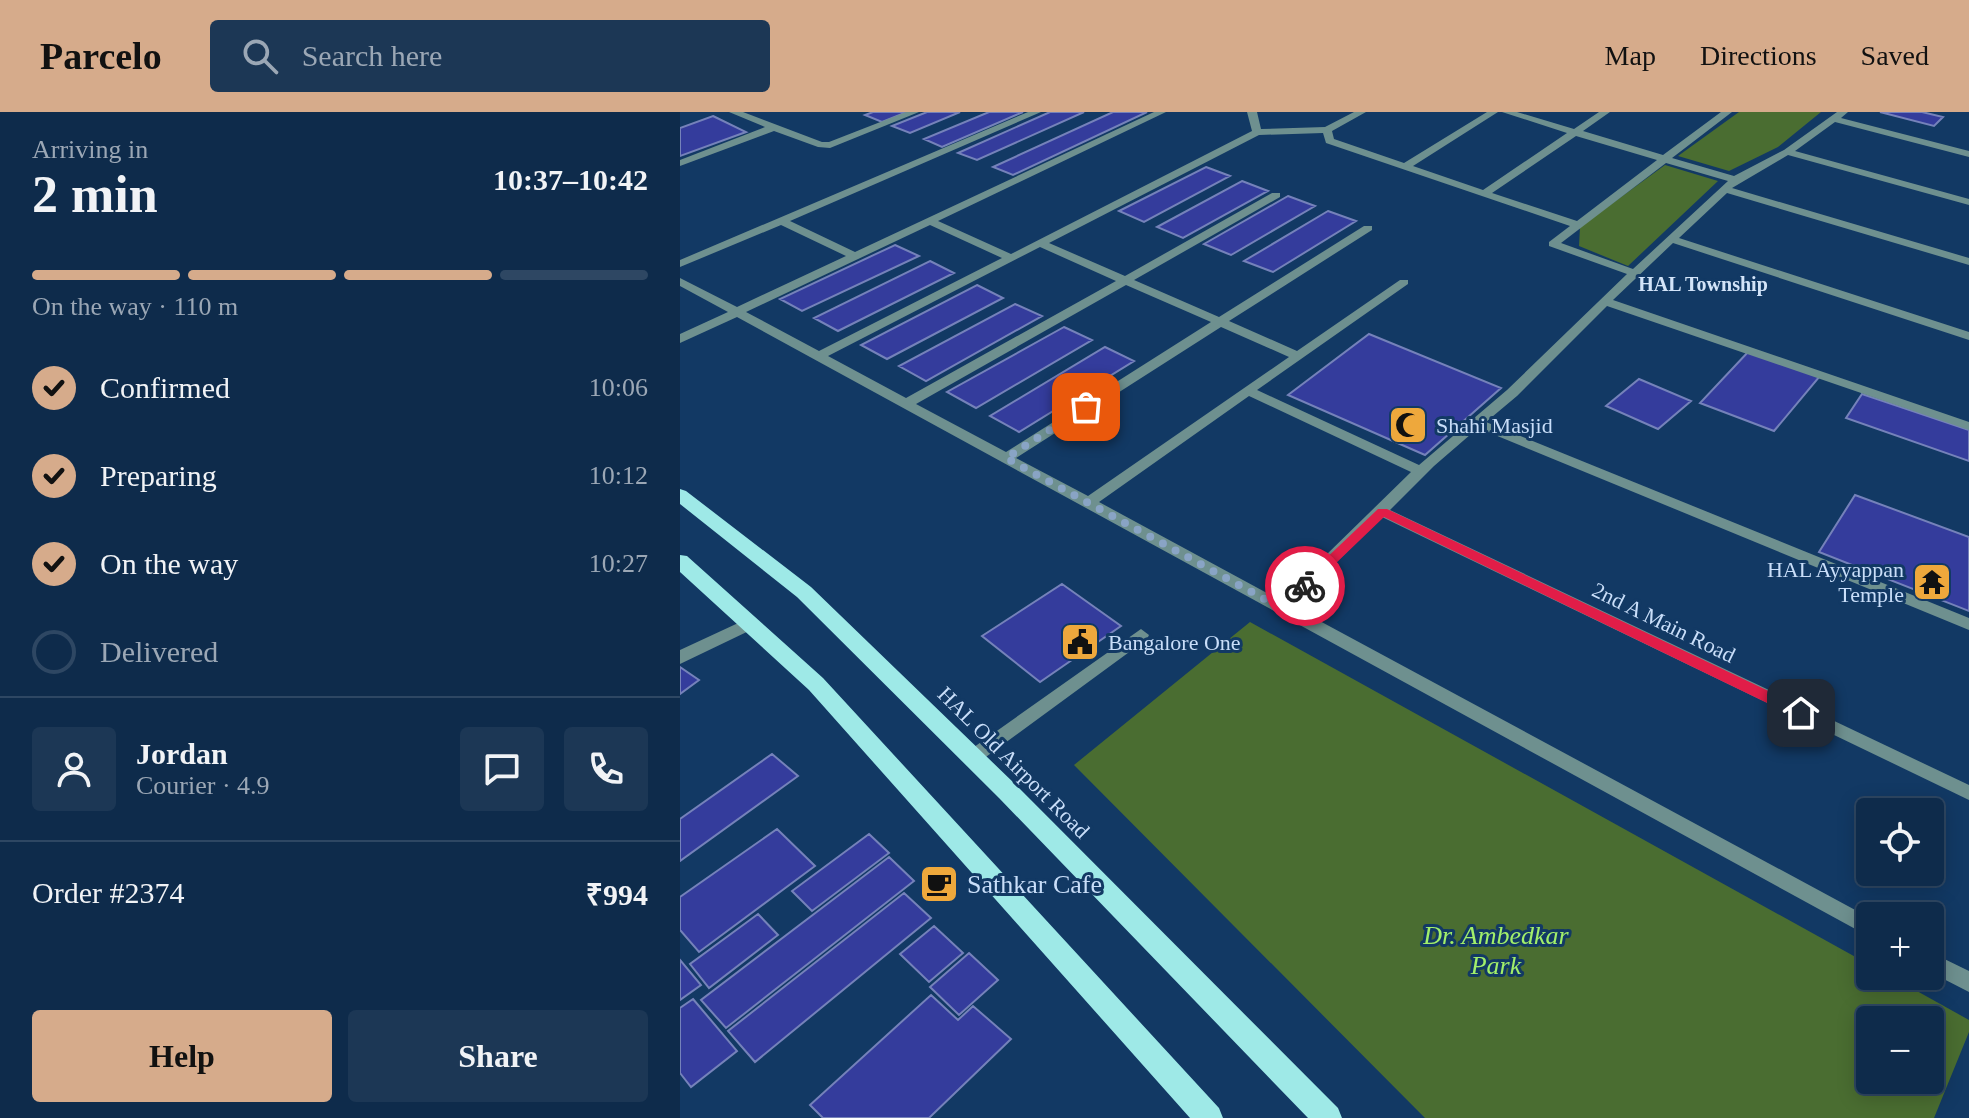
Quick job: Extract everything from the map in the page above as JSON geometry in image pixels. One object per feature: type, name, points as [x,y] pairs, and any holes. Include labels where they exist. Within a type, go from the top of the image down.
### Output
[{"type":"main road","name":"HAL Old Airport Road","points":[[680,495],[804,592],[973,757],[1328,1118]]},
{"type":"main road","points":[[680,561],[827,696],[1209,1118]]},
{"type":"street","points":[[734,112],[809,143],[830,145],[914,112]]},
{"type":"street","points":[[680,264],[1036,112]]},
{"type":"street","points":[[680,339],[1161,112]]},
{"type":"street","points":[[1252,112],[1257,132]]},
{"type":"street","points":[[819,356],[1257,132],[1327,130],[1361,112]]},
{"type":"street","points":[[1405,167],[1493,112]]},
{"type":"street","points":[[1507,112],[1735,180]]},
{"type":"street","points":[[1485,193],[1605,112]]},
{"type":"street","points":[[1635,273],[1553,244],[1727,112]]},
{"type":"street","points":[[1281,608],[1735,180],[1787,152],[1839,116],[1969,154]]},
{"type":"street","points":[[680,163],[772,128]]},
{"type":"street","points":[[1327,130],[1329,141],[1578,225]]},
{"type":"street","points":[[1787,152],[1969,202]]},
{"type":"street","points":[[1724,189],[1969,262]]},
{"type":"street","points":[[906,404],[1276,195]]},
{"type":"street","points":[[782,221],[857,257]]},
{"type":"street","points":[[931,222],[1011,258]]},
{"type":"street","points":[[1006,458],[1368,228]]},
{"type":"street","points":[[1671,239],[1969,336]]},
{"type":"street","points":[[1040,243],[1298,356]]},
{"type":"street","points":[[680,281],[1856,920]]},
{"type":"street","points":[[1088,503],[1404,282]]},
{"type":"street","points":[[1605,301],[1969,426]]},
{"type":"street","points":[[1248,391],[1422,472]]},
{"type":"street","points":[[1477,423],[1969,624]]},
{"type":"street","name":"2nd A Main Road","points":[[1383,512],[1969,793]]},
{"type":"street","points":[[680,658],[696,648],[724,639],[749,624]]},
{"type":"street","points":[[973,757],[1141,635]]},
{"type":"street","points":[[1944,969],[1969,982]]},
{"type":"green space","points":[[1739,112],[1821,112],[1778,147],[1729,171],[1678,156]]},
{"type":"green space","points":[[1665,165],[1718,181],[1628,266],[1579,246],[1580,227]]},
{"type":"green space","name":"Dr. Ambedkar Park","points":[[1250,622],[1856,957],[1856,990],[1915,990],[1944,1006],[1856,1006],[1856,1094],[1944,1094],[1934,1118],[1425,1118],[1074,765]]},
{"type":"green space","name":"Dr. Ambedkar Park","points":[[1944,1006],[1969,1020],[1969,1032],[1944,1093]]},
{"type":"building","points":[[873,112],[907,112],[882,122],[865,115]]},
{"type":"building","points":[[927,112],[960,112],[910,133],[892,126]]},
{"type":"building","points":[[989,112],[1023,112],[942,147],[924,139]]},
{"type":"building","points":[[1050,112],[1084,112],[977,160],[958,153]]},
{"type":"building","points":[[1113,112],[1147,112],[1013,175],[993,167]]},
{"type":"building","points":[[1880,112],[1922,112],[1943,117],[1934,126]]},
{"type":"building","points":[[713,116],[746,132],[680,156],[680,128]]},
{"type":"building","points":[[1206,167],[1230,176],[1144,222],[1119,211]]},
{"type":"building","points":[[1242,181],[1268,191],[1183,238],[1157,227]]},
{"type":"building","points":[[1288,196],[1315,206],[1231,255],[1204,244]]},
{"type":"building","points":[[1328,211],[1356,221],[1273,272],[1244,261]]},
{"type":"building","points":[[895,245],[919,256],[802,311],[780,299]]},
{"type":"building","points":[[930,261],[954,273],[838,331],[814,318]]},
{"type":"building","points":[[977,285],[1003,298],[887,359],[861,345]]},
{"type":"building","points":[[1015,304],[1042,316],[926,381],[899,366]]},
{"type":"building","points":[[1064,327],[1092,340],[976,408],[947,392]]},
{"type":"building","name":"Shahi Masjid","points":[[1369,334],[1501,388],[1425,455],[1288,395]]},
{"type":"building","points":[[1105,347],[1134,361],[1019,432],[990,416]]},
{"type":"building","points":[[1749,351],[1820,376],[1774,431],[1700,403]]},
{"type":"building","points":[[1639,379],[1691,401],[1658,429],[1606,406]]},
{"type":"building","points":[[1862,394],[1969,430],[1969,461],[1846,418]]},
{"type":"building","name":"HAL Ayyappan Temple","points":[[1855,495],[1969,537],[1969,611],[1819,552]]},
{"type":"building","points":[[1062,584],[1121,626],[1040,682],[982,636]]},
{"type":"building","points":[[680,667],[699,680],[680,694]]},
{"type":"building","points":[[772,754],[798,776],[680,861],[680,819]]},
{"type":"building","points":[[777,829],[815,866],[699,952],[680,930],[680,897]]},
{"type":"building","points":[[869,834],[889,853],[812,911],[792,891]]},
{"type":"building","points":[[889,857],[914,881],[726,1028],[701,1000]]},
{"type":"building","points":[[904,893],[931,918],[755,1062],[728,1031]]},
{"type":"building","points":[[758,914],[778,935],[709,988],[690,964]]},
{"type":"building","points":[[934,926],[963,953],[929,982],[900,954]]},
{"type":"building","points":[[969,953],[998,980],[959,1015],[930,987]]},
{"type":"building","points":[[680,960],[701,985],[680,1000]]},
{"type":"building","points":[[931,995],[958,1020],[973,1006],[1011,1039],[929,1118],[823,1118],[810,1105]]},
{"type":"building","points":[[693,999],[737,1051],[691,1087],[680,1073],[680,1008]]},
{"type":"way so far","points":[[1086,407],[1006,458],[1281,608],[1305,586]]},
{"type":"place","name":"Shahi Masjid","points":[[1408,425]]},
{"type":"place","name":"HAL Ayyappan Temple","points":[[1932,582]]},
{"type":"place","name":"Bangalore One","points":[[1080,642]]},
{"type":"place","name":"Sathkar Cafe","points":[[939,884]]},
{"type":"district","name":"HAL Township","points":[[1703,284]]},
{"type":"route","points":[[1305,586],[1383,512],[1801,713]]}]
